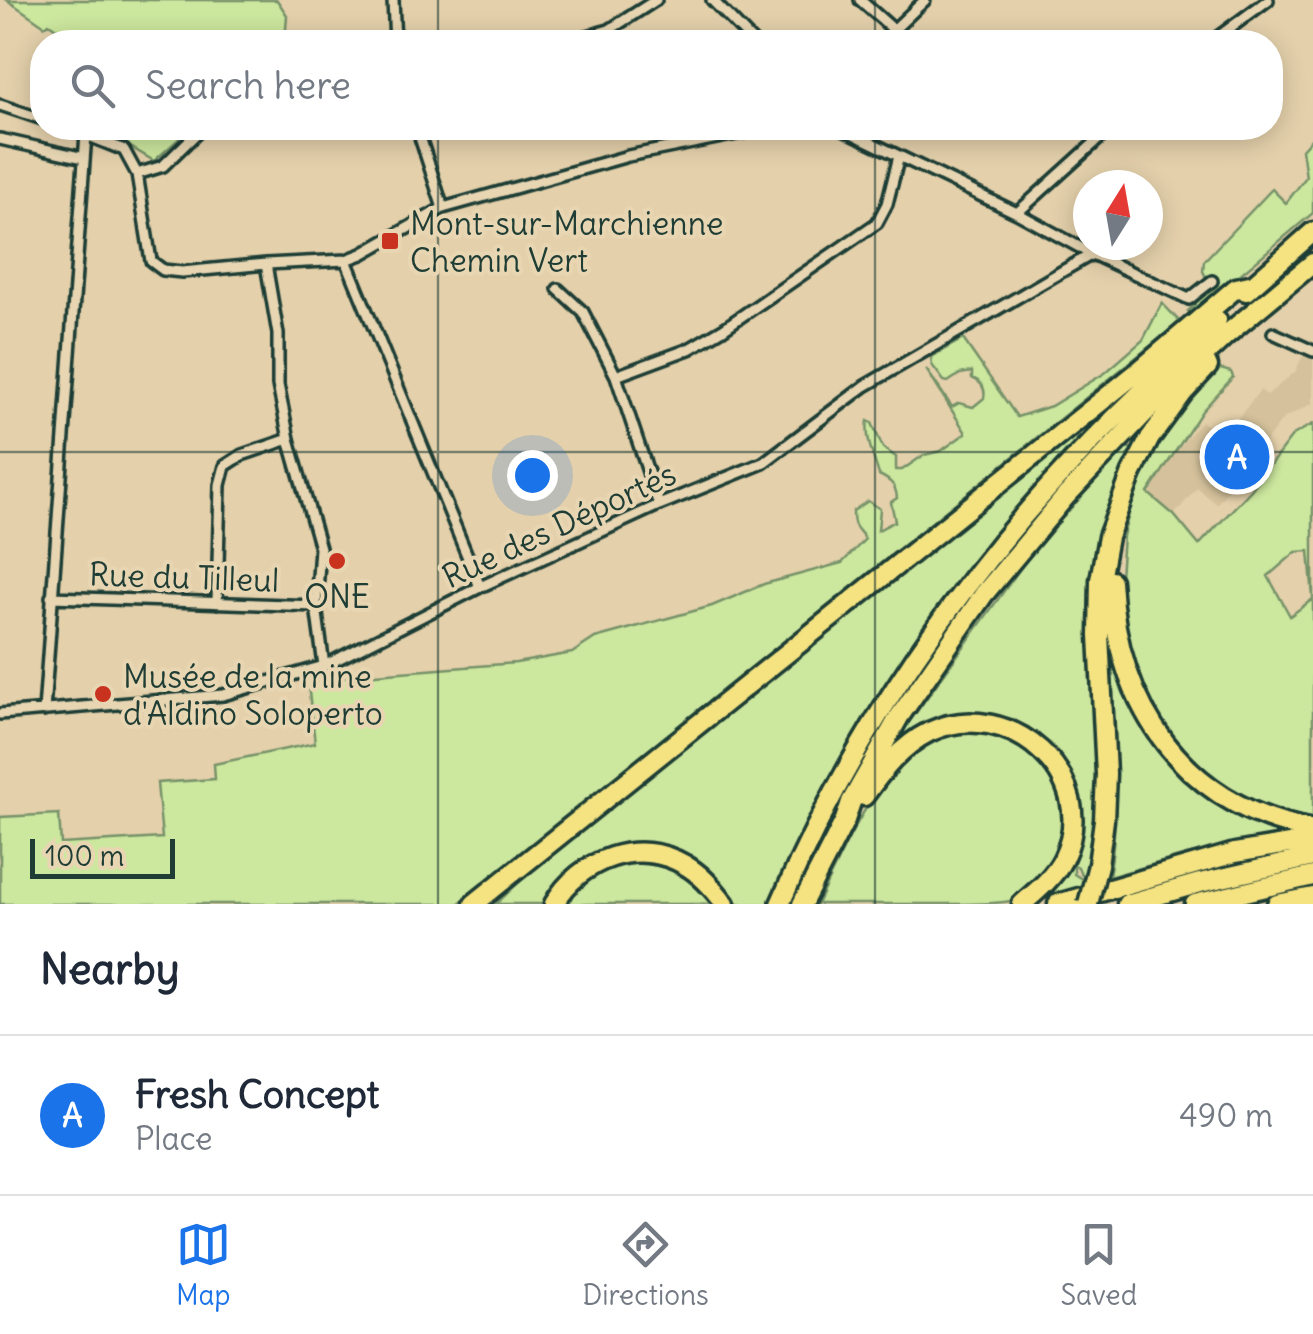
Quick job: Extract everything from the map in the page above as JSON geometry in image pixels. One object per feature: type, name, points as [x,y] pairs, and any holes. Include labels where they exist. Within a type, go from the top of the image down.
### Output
[{"type":"highway","points":[[780,904],[869,730],[923,647],[1002,542],[1090,443],[1313,232]]},
{"type":"highway","points":[[845,820],[850,802],[899,717],[984,594],[1066,496],[1155,402],[1226,335],[1313,262]]},
{"type":"highway","points":[[474,904],[1134,376],[1236,288],[1254,284]]},
{"type":"highway","points":[[1088,904],[1104,820],[1106,774],[1099,634],[1100,580],[1108,537],[1150,438],[1208,365],[1226,335]]},
{"type":"highway","points":[[1115,521],[1110,583],[1119,647],[1132,686],[1158,732],[1200,781],[1220,796],[1272,820],[1313,830]]},
{"type":"highway","points":[[802,904],[845,820],[890,762],[930,732],[978,722],[1022,735],[1040,748],[1067,789],[1070,841],[1063,860],[1044,885],[1022,904]]},
{"type":"highway","points":[[1058,904],[1235,853],[1313,840]]},
{"type":"highway","points":[[554,904],[574,877],[599,861],[628,852],[656,854],[684,864],[708,883],[725,904]]},
{"type":"highway","points":[[1127,904],[1313,857]]},
{"type":"highway","points":[[487,904],[512,873]]},
{"type":"highway","points":[[1195,904],[1313,876]]},
{"type":"highway","points":[[1280,903],[1313,896]]},
{"type":"street","points":[[393,0],[394,30]]},
{"type":"street","points":[[609,30],[656,0]]},
{"type":"street","points":[[712,0],[741,30]]},
{"type":"street","points":[[860,0],[894,30],[925,0]]},
{"type":"street","points":[[1227,30],[1268,0]]},
{"type":"street","points":[[0,105],[30,114]]},
{"type":"street","points":[[0,139],[84,158]]},
{"type":"street","points":[[44,710],[86,140]]},
{"type":"street","points":[[100,140],[124,150],[136,174],[151,261],[164,270],[182,272],[346,260],[443,208],[628,156],[707,140]]},
{"type":"street","points":[[136,174],[163,166],[190,140]]},
{"type":"street","points":[[422,140],[443,208]]},
{"type":"street","points":[[865,140],[1073,244]]},
{"type":"street","points":[[1017,213],[1098,140]]},
{"type":"street","points":[[616,376],[688,348],[722,329],[877,223],[899,156]]},
{"type":"street","points":[[346,260],[480,587]]},
{"type":"street","name":"Rue des Déportés","points":[[0,714],[224,695],[324,666],[480,587],[659,504],[763,464],[866,386],[1082,260]]},
{"type":"street","points":[[1105,260],[1189,299],[1212,281]]},
{"type":"street","points":[[266,264],[278,334],[278,385],[320,548],[316,606],[324,666]]},
{"type":"street","points":[[558,289],[583,312],[616,376],[659,504]]},
{"type":"street","points":[[1272,333],[1313,350]]},
{"type":"street","points":[[216,603],[220,485],[225,466],[289,439]]},
{"type":"street","name":"Rue du Tilleul","points":[[51,597],[316,606]]},
{"type":"shaded area","points":[[1307,348],[1313,351],[1313,403],[1283,419],[1217,504],[1197,488],[1174,515],[1147,493],[1201,421],[1219,435],[1231,419],[1236,421],[1260,390],[1267,395],[1295,372]]},
{"type":"green space","points":[[7,0],[277,0],[287,15],[286,30],[59,30],[49,23],[45,26]]},
{"type":"green space","points":[[1313,137],[1313,213],[1193,314],[1188,311],[1211,288],[1203,271],[1204,261],[1272,189],[1286,203],[1306,177],[1302,149]]},
{"type":"green space","points":[[119,140],[178,140],[154,161]]},
{"type":"green space","points":[[1162,303],[1180,322],[458,904],[0,904],[0,817],[59,814],[61,844],[162,838],[157,783],[215,779],[214,764],[315,743],[308,684],[350,676],[516,663],[572,653],[595,638],[712,606],[764,584],[842,563],[865,539],[855,525],[853,511],[868,501],[880,509],[878,530],[895,521],[891,502],[897,498],[896,493],[892,484],[879,475],[869,441],[868,421],[883,448],[896,457],[896,470],[902,470],[924,455],[941,451],[966,433],[926,369],[952,407],[959,403],[973,407],[984,398],[984,388],[972,378],[972,372],[944,381],[931,357],[963,339],[1017,417],[1051,406],[1105,373],[1143,340]]},
{"type":"green space","points":[[1217,368],[1231,372],[1233,377],[1202,411],[1148,493],[1174,515],[1199,545],[1251,490],[1293,435],[1313,424],[1313,598],[1309,551],[1296,552],[1268,576],[1290,616],[1313,599],[1313,820],[1259,805],[1218,782],[1192,757],[1167,729],[1141,683],[1128,642],[1119,591],[1123,536],[1136,487],[1172,421]]},
{"type":"green space","points":[[1074,429],[1077,439],[937,608],[871,708],[802,831],[771,904],[731,904],[722,887],[634,846],[547,904],[496,904],[539,863]]},
{"type":"green space","points":[[1128,445],[1133,453],[1107,515],[1100,792],[1093,845],[1087,876],[1074,865],[1074,874],[1085,885],[1041,898],[1060,872],[1072,789],[1001,720],[889,750],[1035,548]]},
{"type":"green space","points":[[1107,605],[1166,753],[1299,833],[1186,855],[1109,877],[1115,776]]},
{"type":"green space","points":[[965,731],[993,734],[1017,745],[1037,760],[1052,780],[1060,803],[1061,827],[1055,852],[1036,880],[1014,899],[998,903],[817,904],[857,824],[891,775],[936,740]]},
{"type":"green space","points":[[632,862],[678,873],[714,904],[564,904],[594,876]]},
{"type":"place","name":"Mont-sur-Marchienne Chemin Vert","points":[[390,241]]},
{"type":"place","name":"Fresh Concept","points":[[1237,457]]},
{"type":"place","name":"ONE","points":[[337,561]]},
{"type":"place","name":"Musée de la mine d'Aldino Soloperto","points":[[103,694]]}]
